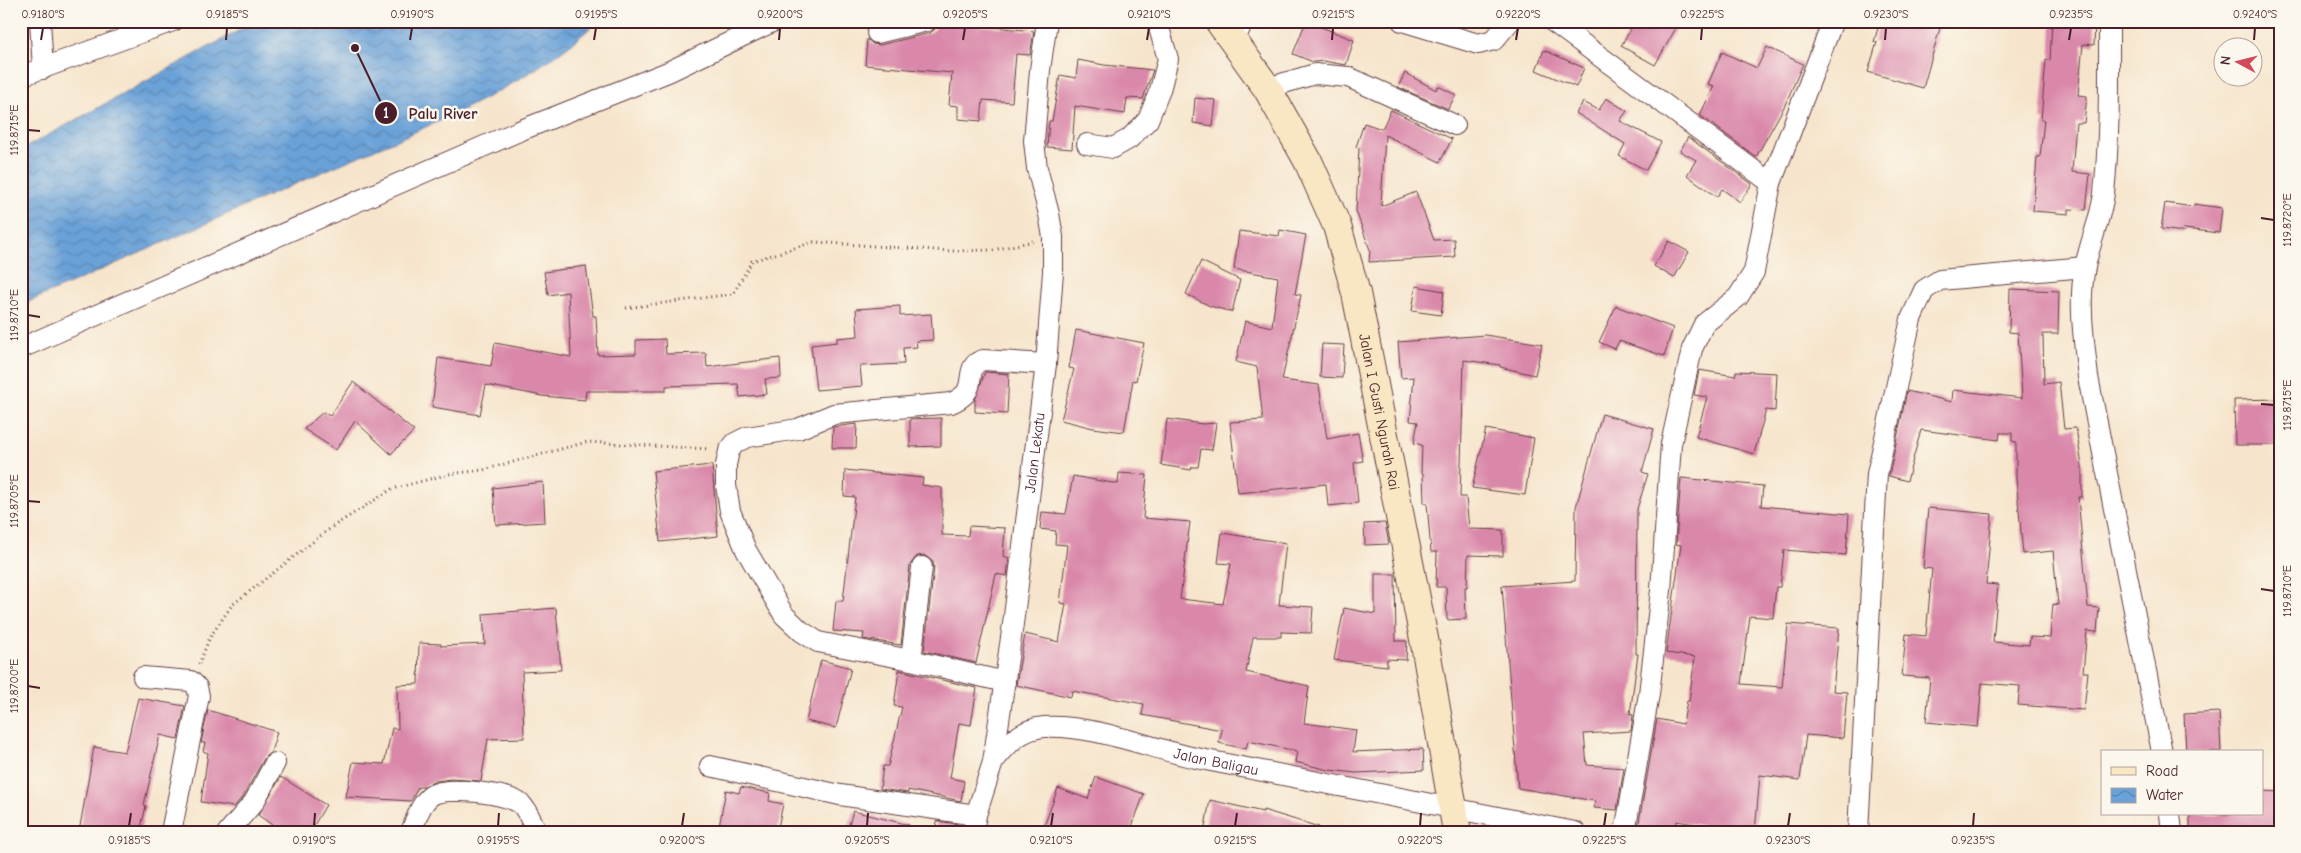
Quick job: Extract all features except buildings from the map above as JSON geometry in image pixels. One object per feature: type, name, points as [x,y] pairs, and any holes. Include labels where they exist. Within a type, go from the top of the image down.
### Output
[{"type":"main road","name":"Jalan I Gusti Ngurah Rai","points":[[1219,21],[1238,32],[1308,161],[1337,226],[1356,293],[1425,644],[1455,820]]},
{"type":"street","points":[[40,21],[43,69]]},
{"type":"street","points":[[21,76],[173,21]]},
{"type":"street","points":[[21,348],[520,131],[668,72],[774,21]]},
{"type":"street","points":[[877,33],[927,21]]},
{"type":"street","name":"Jalan Lekatu","points":[[974,823],[992,762],[1005,682],[1046,364],[1053,272],[1053,237],[1050,214],[1037,168],[1034,141],[1040,70],[1047,21]]},
{"type":"street","points":[[1087,144],[1113,148],[1129,139],[1148,120],[1160,90],[1168,59],[1157,21]]},
{"type":"street","points":[[1402,21],[1478,44],[1494,40],[1510,21]]},
{"type":"street","points":[[1552,21],[1771,183]]},
{"type":"street","points":[[1625,832],[1649,694],[1661,590],[1667,486],[1673,435],[1697,336],[1709,320],[1738,297],[1754,272],[1771,183],[1832,21]]},
{"type":"street","points":[[2109,21],[2109,142],[2103,196],[2085,268],[2083,331],[2088,377],[2162,750]]},
{"type":"street","points":[[1267,88],[1315,74],[1348,77],[1455,125]]},
{"type":"street","points":[[1858,832],[1877,474],[1911,318],[1924,290],[1940,280],[2085,268]]},
{"type":"street","points":[[1005,682],[911,660],[818,642],[801,631],[784,615],[746,550],[730,511],[726,485],[726,465],[729,451],[735,443],[747,437],[798,429],[834,414],[951,403],[969,389],[974,364],[983,360],[1046,364]]},
{"type":"street","points":[[911,660],[922,567]]},
{"type":"street","points":[[143,677],[191,682],[197,687],[199,696],[171,832]]},
{"type":"street","name":"Jalan Baligau","points":[[992,762],[1012,741],[1025,731],[1043,727],[1064,727],[1455,820],[1574,832]]},
{"type":"street","points":[[228,832],[254,802],[275,763]]},
{"type":"street","points":[[710,766],[974,823]]},
{"type":"street","points":[[411,832],[420,810],[432,795],[453,791],[499,795],[513,799],[522,805],[537,832]]},
{"type":"street","points":[[2170,816],[2172,832]]},
{"type":"path","points":[[626,308],[733,294],[752,261],[814,242],[950,251],[993,250],[1053,237]]},
{"type":"path","points":[[191,682],[210,637],[232,605],[332,527],[392,489],[448,474],[483,470],[587,442],[729,451]]},
{"type":"water","points":[[256,21],[598,21],[568,46],[535,69],[501,90],[465,108],[393,142],[21,305],[21,150]]},
{"type":"place","name":"Palu River","points":[[355,48]]}]
